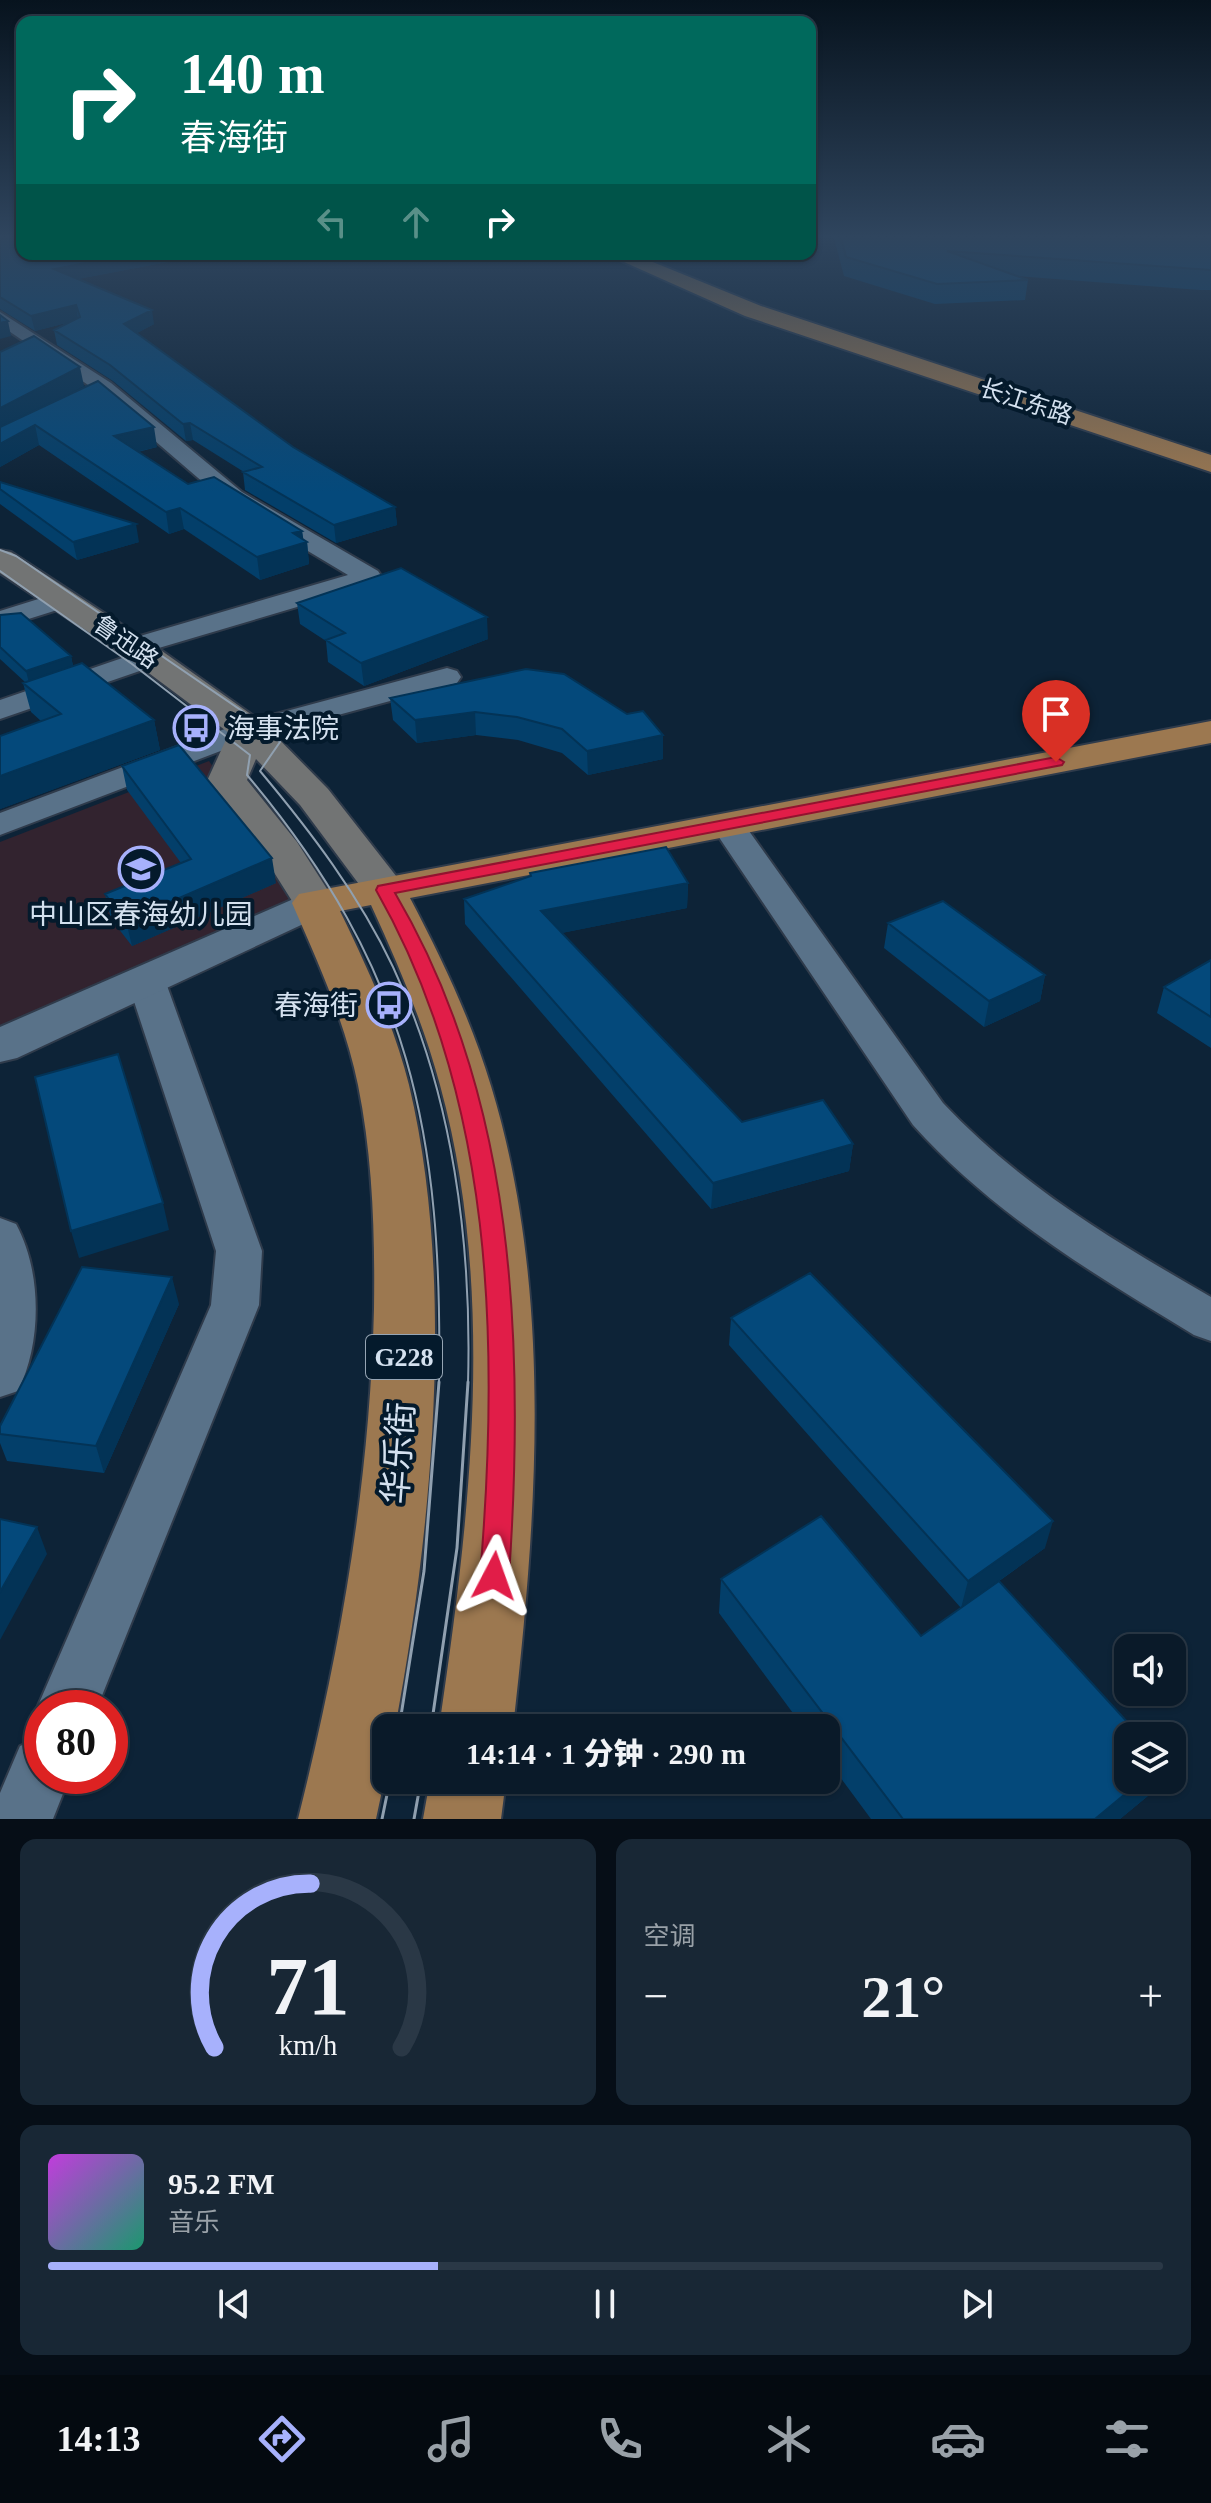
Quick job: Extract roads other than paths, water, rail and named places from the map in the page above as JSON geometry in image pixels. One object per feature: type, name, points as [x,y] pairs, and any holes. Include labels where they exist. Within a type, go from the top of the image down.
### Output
[{"type":"highway","name":"长江东路","points":[[789,323],[1211,464]]},
{"type":"highway","name":"长江东路","points":[[811,323],[1211,455]]},
{"type":"highway","points":[[314,903],[1211,732]]},
{"type":"highway","points":[[385,890],[414,940],[463,1069],[481,1152],[494,1240],[502,1353],[502,1482],[489,1638],[478,1714]]},
{"type":"highway","name":"华乐街","points":[[314,903],[339,955],[383,1083],[403,1246],[404,1354],[398,1486],[378,1629],[337,1819]]},
{"type":"highway","points":[[462,1819],[466,1794]]},
{"type":"main road","name":"鲁迅路","points":[[0,559],[142,652],[249,730],[314,797],[385,890]]},
{"type":"main road","points":[[249,730],[227,781],[282,851],[314,903]]},
{"type":"street","points":[[0,710],[142,652],[369,577],[234,497],[104,387],[9,323]]},
{"type":"street","points":[[78,400],[104,387]]},
{"type":"street","points":[[0,620],[64,599]]},
{"type":"street","points":[[0,825],[249,730],[447,677]]},
{"type":"street","points":[[727,824],[928,1114],[958,1150],[995,1184],[1047,1222],[1211,1321]]},
{"type":"street","points":[[0,1046],[314,903]]},
{"type":"street","points":[[75,1690],[235,1305],[239,1280],[239,1251],[146,980]]},
{"type":"street","points":[[0,1236],[14,1300],[0,1376]]},
{"type":"street","points":[[21,1819],[31,1794]]},
{"type":"tram line","points":[[0,550],[16,556],[264,726],[280,742],[260,771],[316,841],[380,940],[414,1016],[431,1066],[444,1118],[462,1224],[468,1382]]},
{"type":"tram line","points":[[0,571],[132,664],[250,755],[247,775],[302,847],[347,917],[381,987],[406,1059],[423,1133],[434,1211],[439,1294],[439,1382]]},
{"type":"tram line","points":[[401,1714],[424,1571],[439,1382]]},
{"type":"tram line","points":[[433,1714],[457,1548],[468,1382]]},
{"type":"tram line","points":[[382,1819],[387,1794]]},
{"type":"tram line","points":[[414,1819],[418,1794]]},
{"type":"place","name":"海事法院","points":[[196,728]]},
{"type":"place","name":"中山区春海幼儿园","points":[[141,869]]},
{"type":"place","name":"春海街","points":[[389,1005]]}]
